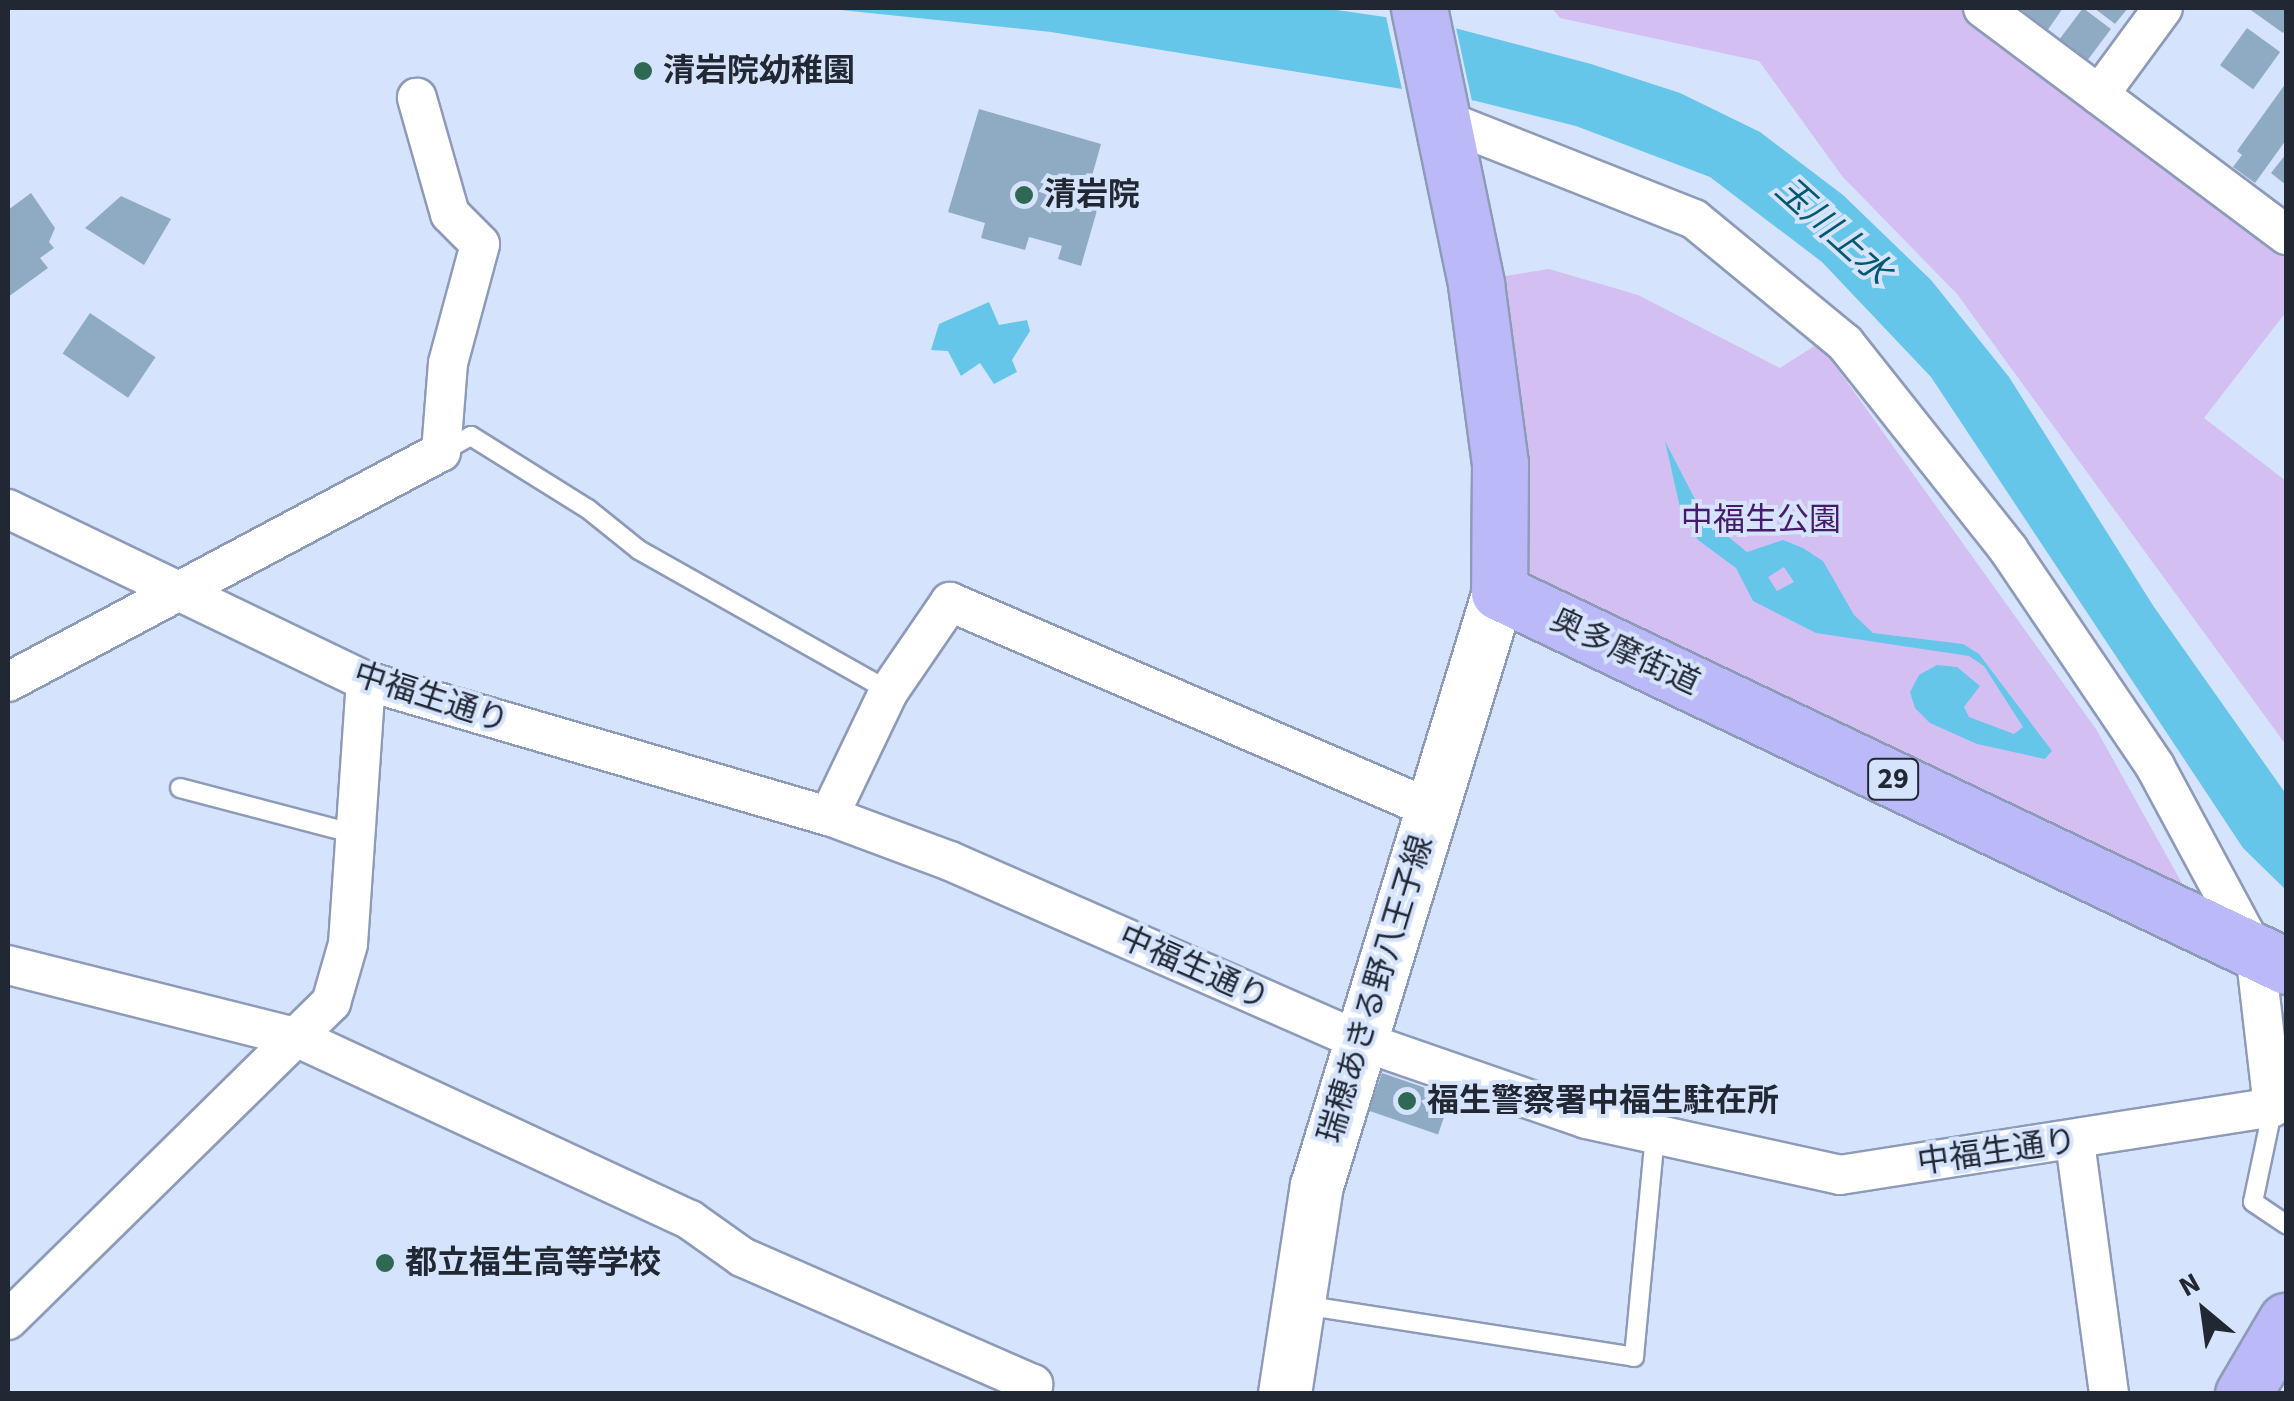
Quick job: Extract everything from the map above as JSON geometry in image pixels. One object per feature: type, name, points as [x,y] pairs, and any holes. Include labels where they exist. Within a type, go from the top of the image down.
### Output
[{"type":"main road","points":[[1419,8],[1444,120],[1500,463],[1499,592]]},
{"type":"main road","name":"瑞穂あきる野八王子線","points":[[1285,1394],[1317,1186],[1499,592]]},
{"type":"main road","name":"奥多摩街道","points":[[1499,592],[2271,959]]},
{"type":"main road","points":[[2243,1394],[2286,1320]]},
{"type":"street","points":[[1983,8],[2286,235]]},
{"type":"street","points":[[2099,95],[2163,8]]},
{"type":"street","points":[[8,682],[441,452],[448,363],[480,244],[450,214],[416,98]]},
{"type":"street","points":[[1444,120],[1694,219],[1845,343],[2009,550],[2145,751],[2271,959],[2273,1106]]},
{"type":"street","name":"中福生通り","points":[[8,509],[366,681],[829,816],[950,861],[1360,1041],[1586,1119],[1840,1175],[2074,1142],[2273,1106]]},
{"type":"street","points":[[829,816],[890,691],[950,602],[1431,809]]},
{"type":"street","points":[[8,1320],[331,1003],[348,944],[352,833],[366,681]]},
{"type":"street","points":[[8,965],[298,1038],[690,1220],[742,1257],[1034,1384],[1032,1394]]},
{"type":"street","points":[[2074,1142],[2109,1394]]},
{"type":"lane","points":[[441,452],[471,436],[588,508],[639,550],[890,691]]},
{"type":"lane","points":[[180,788],[352,833]]},
{"type":"lane","points":[[2273,1106],[2253,1202],[2286,1224]]},
{"type":"lane","points":[[1298,1304],[1634,1358],[1655,1135]]},
{"type":"green space","points":[[1552,8],[1961,8],[2286,252],[2286,312],[2204,418],[2286,481],[2286,745],[1957,294],[1842,176],[1759,61],[1560,18]]},
{"type":"green space","name":"中福生公園","points":[[1549,269],[1638,295],[1780,368],[1819,343],[2096,729],[2183,885],[1534,579],[1512,544],[1487,279]]},
{"type":"water","name":"玉川上水","points":[[822,8],[1323,8],[1447,26],[1591,64],[1680,93],[1760,132],[1843,195],[1931,280],[2009,377],[2154,607],[2286,794],[2286,890],[2243,848],[1931,377],[1822,262],[1710,177],[1576,126],[1476,101],[1051,32]]},
{"type":"water","points":[[989,302],[999,325],[1027,320],[1030,331],[1012,360],[1017,372],[994,384],[980,363],[961,376],[948,351],[931,350],[939,324]]},
{"type":"water","points":[[1665,441],[1700,509],[1747,552],[1783,540],[1803,548],[1823,561],[1854,615],[1873,633],[1963,644],[1979,654],[2052,751],[2045,759],[1977,744],[1930,723],[1915,708],[1910,692],[1919,675],[1937,665],[1957,667],[1980,686],[1964,707],[1969,717],[2014,734],[2023,727],[1984,666],[1969,656],[1816,633],[1753,601],[1736,568],[1698,540],[1681,512]],"holes":[[[1784,567],[1794,582],[1777,591],[1768,577]]]},
{"type":"pier","points":[[1385,12],[1455,23],[1473,106],[1403,94]]},
{"type":"building","points":[[2020,8],[2063,8],[2047,31]]},
{"type":"building","points":[[2083,8],[2111,29],[2087,60],[2060,39]]},
{"type":"building","points":[[2094,8],[2128,8],[2115,24]]},
{"type":"building","points":[[2248,8],[2286,8],[2283,33]]},
{"type":"building","points":[[2247,28],[2280,52],[2253,89],[2220,65]]},
{"type":"building","points":[[2286,83],[2286,140],[2255,183],[2233,167],[2242,155],[2237,151]]},
{"type":"building","name":"清岩院","points":[[979,109],[1101,144],[1090,183],[1098,185],[1092,205],[1098,207],[1081,266],[1058,259],[1062,246],[1029,237],[1025,250],[981,238],[985,223],[948,212]]},
{"type":"building","points":[[2286,154],[2286,185],[2271,173]]},
{"type":"building","points":[[31,193],[55,228],[49,242],[54,248],[40,258],[48,268],[8,297],[8,210]]},
{"type":"building","points":[[121,196],[171,219],[144,265],[85,228]]},
{"type":"building","points":[[90,313],[155,357],[128,398],[63,354]]},
{"type":"building","points":[[1382,1073],[1451,1097],[1438,1135],[1369,1111]]},
{"type":"place","name":"清岩院幼稚園","points":[[643,71]]},
{"type":"place","name":"清岩院","points":[[1024,195]]},
{"type":"place","name":"福生警察署中福生駐在所","points":[[1407,1101]]},
{"type":"place","name":"都立福生高等学校","points":[[385,1263]]}]
